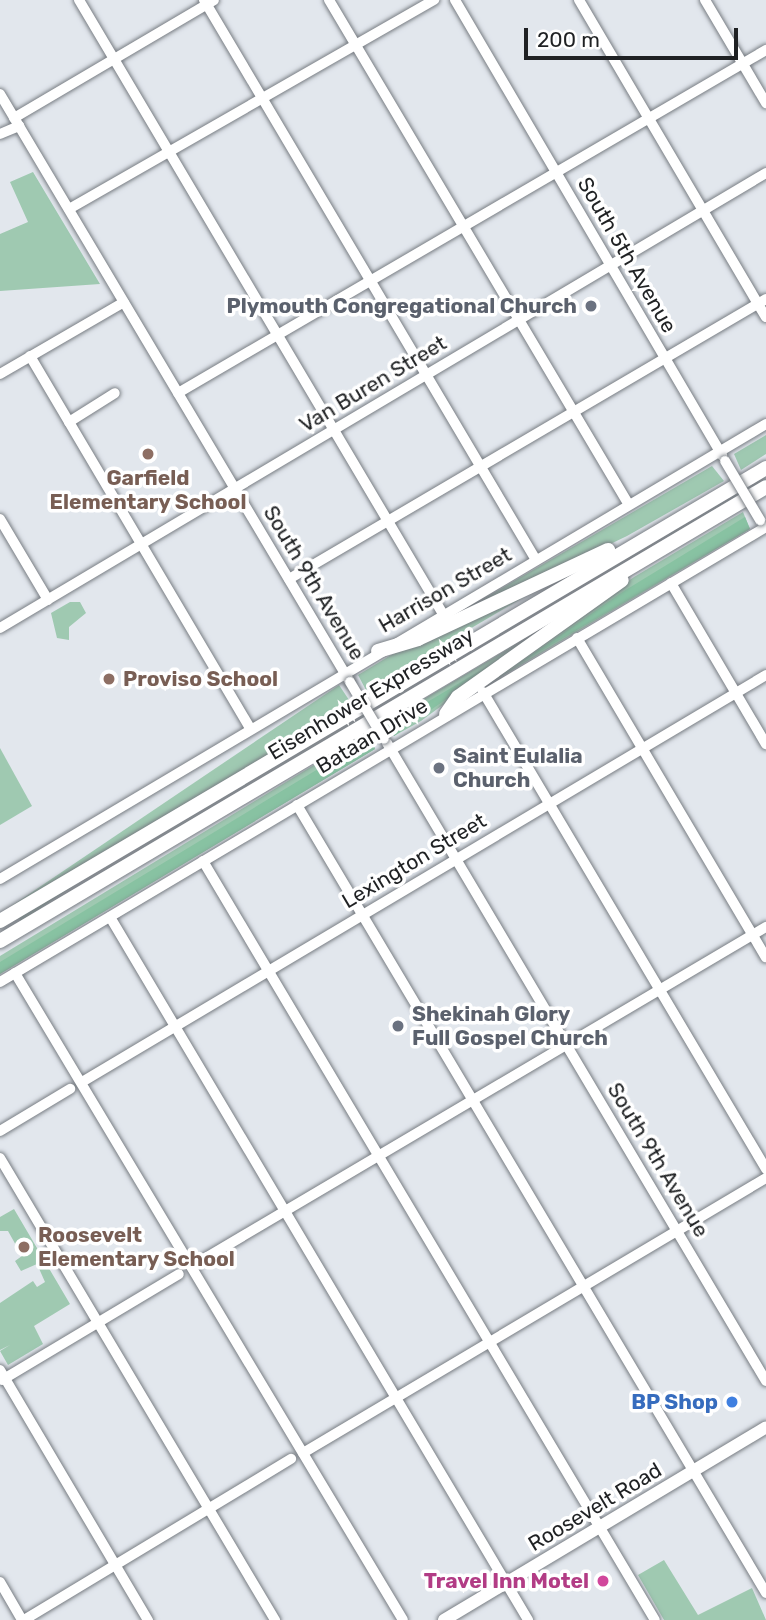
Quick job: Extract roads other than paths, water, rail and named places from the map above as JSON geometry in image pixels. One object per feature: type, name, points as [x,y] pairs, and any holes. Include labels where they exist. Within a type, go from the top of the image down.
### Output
[{"type":"highway","name":"Eisenhower Expressway","points":[[0,922],[766,468]]},
{"type":"highway","name":"Eisenhower Expressway","points":[[0,941],[766,487]]},
{"type":"highway","points":[[378,651],[640,541]]},
{"type":"highway","points":[[446,714],[458,697],[621,581],[639,561]]},
{"type":"main road","name":"Roosevelt Road","points":[[444,1620],[766,1427]]},
{"type":"street","points":[[79,0],[443,614]]},
{"type":"street","points":[[329,0],[629,505]]},
{"type":"street","points":[[69,209],[354,42],[434,0]]},
{"type":"street","name":"South 5th Avenue","points":[[454,0],[764,526]]},
{"type":"street","points":[[579,0],[704,210],[762,301],[766,317]]},
{"type":"street","points":[[705,0],[766,103]]},
{"type":"street","points":[[0,134],[208,1],[536,560]]},
{"type":"street","points":[[178,393],[766,50]]},
{"type":"street","name":"South 9th Avenue","points":[[0,94],[766,1381]]},
{"type":"street","name":"Van Buren Street","points":[[0,628],[766,173]]},
{"type":"street","points":[[289,579],[762,301]]},
{"type":"street","points":[[0,374],[124,302]]},
{"type":"street","points":[[30,356],[250,727]]},
{"type":"street","points":[[69,422],[115,393]]},
{"type":"street","name":"Harrison Street","points":[[0,879],[344,671],[766,424]]},
{"type":"street","points":[[0,519],[48,600]]},
{"type":"street","name":"Bataan Drive","points":[[0,982],[297,804],[387,743],[446,714],[764,526]]},
{"type":"street","points":[[671,583],[766,744]]},
{"type":"street","points":[[577,638],[766,957]]},
{"type":"street","name":"Lexington Street","points":[[82,1082],[766,676]]},
{"type":"street","points":[[483,692],[766,1169]]},
{"type":"street","points":[[297,804],[766,1593]]},
{"type":"street","points":[[203,861],[655,1620]]},
{"type":"street","points":[[110,916],[528,1620]]},
{"type":"street","points":[[192,1266],[766,927]]},
{"type":"street","points":[[15,973],[403,1620]]},
{"type":"street","points":[[0,1131],[69,1089]]},
{"type":"street","points":[[0,1158],[275,1620]]},
{"type":"street","points":[[303,1453],[766,1178]]},
{"type":"street","points":[[148,1620],[2,1377],[179,1274]]},
{"type":"street","points":[[0,1582],[23,1620],[291,1459]]},
{"type":"place","name":"Plymouth Congregational Church","points":[[591,306]]},
{"type":"place","name":"Garfield Elementary School","points":[[148,454]]},
{"type":"place","name":"Proviso School","points":[[109,679]]},
{"type":"place","name":"Saint Eulalia Church","points":[[439,768]]},
{"type":"place","name":"Shekinah Glory Full Gospel Church","points":[[398,1026]]},
{"type":"place","name":"Roosevelt Elementary School","points":[[24,1247]]},
{"type":"place","name":"BP Shop","points":[[732,1402]]},
{"type":"place","name":"Travel Inn Motel","points":[[603,1581]]}]
